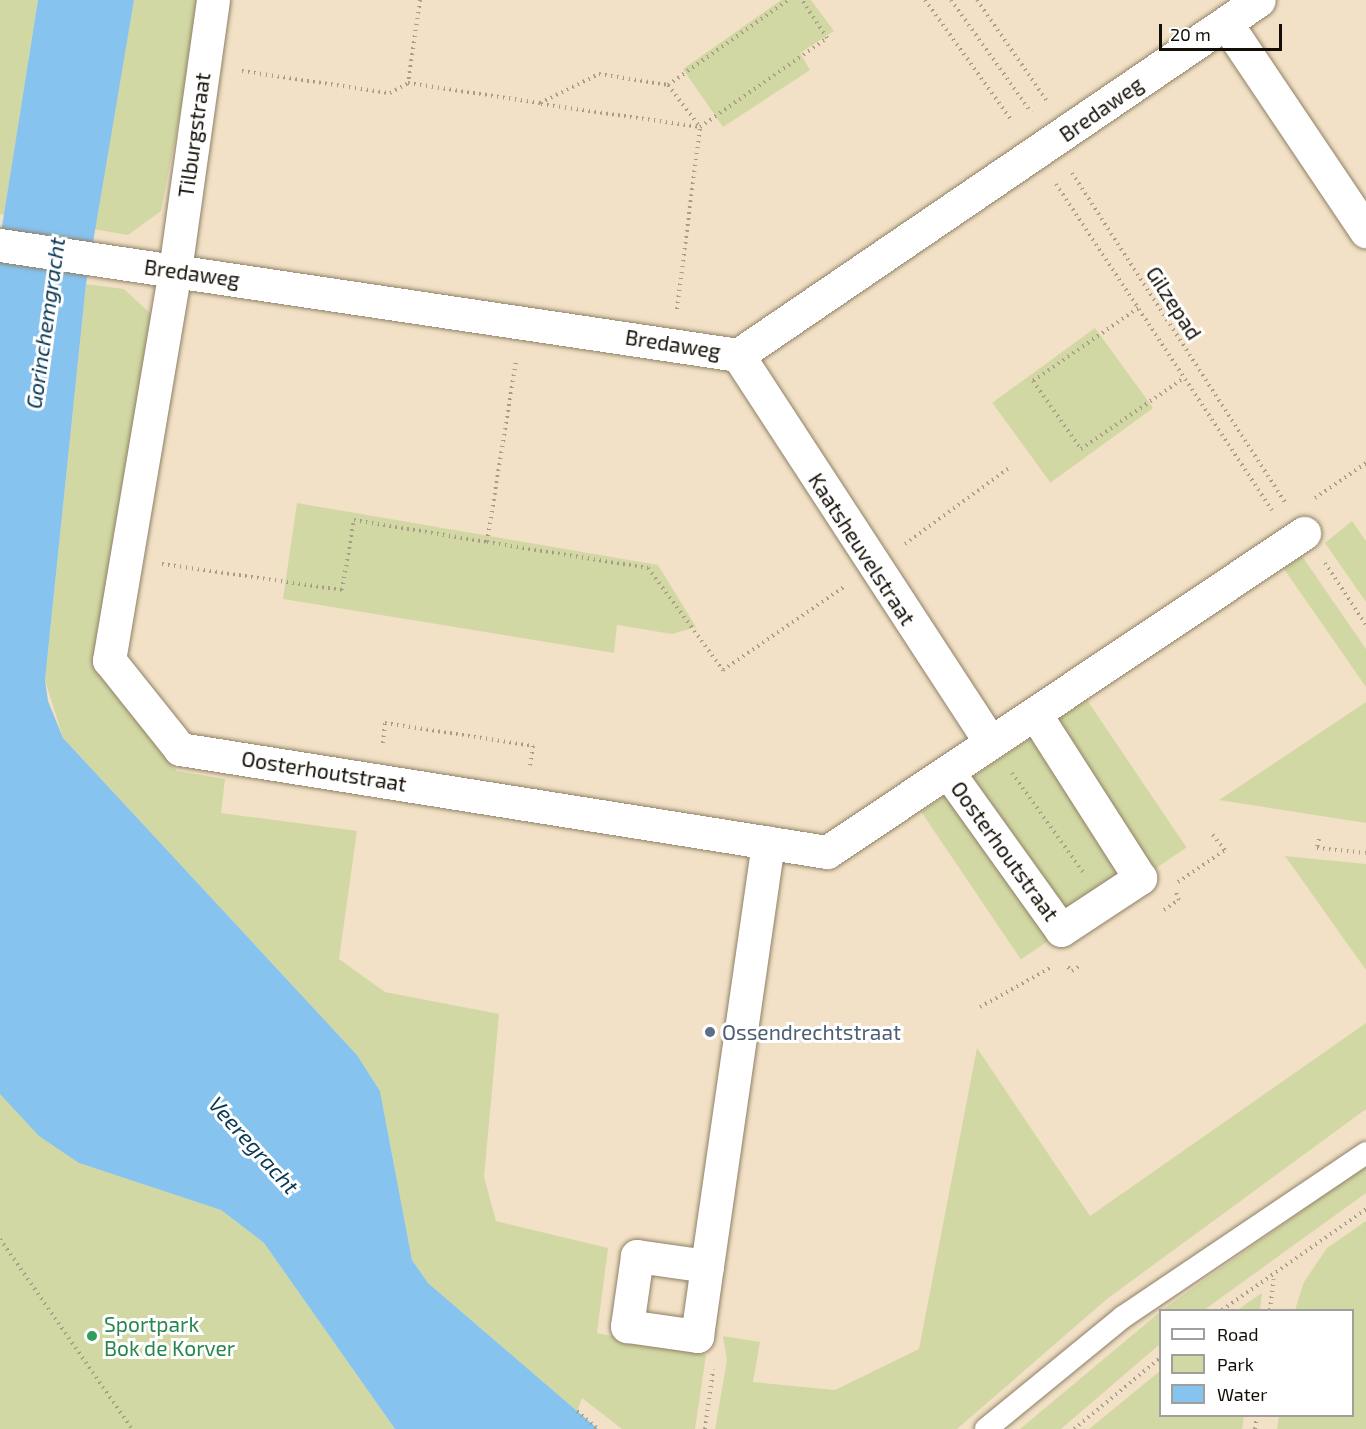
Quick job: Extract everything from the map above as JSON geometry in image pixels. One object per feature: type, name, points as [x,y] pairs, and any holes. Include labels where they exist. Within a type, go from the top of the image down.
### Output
[{"type":"street","name":"Tilburgstraat","points":[[175,270],[213,0]]},
{"type":"street","name":"Bredaweg","points":[[0,245],[673,343],[738,355],[1052,143],[1258,0]]},
{"type":"street","points":[[1226,23],[1366,231]]},
{"type":"street","name":"Oosterhoutstraat","points":[[175,270],[109,660],[180,749],[525,802],[827,852],[948,772],[989,740],[1035,714],[1296,529]]},
{"type":"street","name":"Kaatsheuvelstraat","points":[[738,355],[873,568],[989,740]]},
{"type":"street","name":"Oosterhoutstraat","points":[[948,772],[1061,930],[1140,878],[1035,714]]},
{"type":"street","points":[[707,1266],[637,1256],[627,1326],[697,1336],[768,842]]},
{"type":"lane","points":[[986,1429],[1123,1317],[1366,1153]]},
{"type":"path","points":[[408,84],[420,0]]},
{"type":"path","points":[[668,85],[789,0]]},
{"type":"path","points":[[204,65],[390,93],[408,84],[700,127],[827,38],[802,0]]},
{"type":"path","points":[[925,0],[1052,143]]},
{"type":"path","name":"Gilzepad","points":[[951,0],[1052,143],[1296,529],[1366,625]]},
{"type":"path","points":[[977,0],[1138,308],[1184,378],[1296,529],[1366,463]]},
{"type":"path","points":[[540,104],[599,74],[668,85],[700,127],[673,343]]},
{"type":"path","points":[[1138,308],[1033,381],[1081,449],[1184,378]]},
{"type":"path","points":[[487,542],[523,321]]},
{"type":"path","points":[[126,559],[342,590],[354,520],[648,568],[723,670],[873,568],[1009,468]]},
{"type":"path","points":[[378,780],[385,723],[533,746],[525,802]]},
{"type":"path","points":[[1319,839],[1317,848],[1356,855],[1365,850]]},
{"type":"path","points":[[1225,1309],[1274,1279],[1366,1209]]},
{"type":"path","points":[[0,1239],[132,1429]]},
{"type":"path","points":[[1270,1309],[1274,1279]]},
{"type":"path","points":[[697,1336],[716,1354],[705,1429]]},
{"type":"path","points":[[1074,1429],[1159,1360]]},
{"type":"path","points":[[577,1411],[598,1429]]},
{"type":"green space","points":[[0,0],[38,0],[4,215],[0,214]]},
{"type":"green space","points":[[134,0],[202,0],[161,211],[128,235],[93,229]]},
{"type":"green space","points":[[781,0],[811,0],[834,31],[800,53],[810,70],[723,127],[683,69]]},
{"type":"green space","points":[[86,284],[124,289],[152,315],[100,675],[177,771],[225,779],[221,813],[357,831],[339,959],[385,992],[499,1014],[484,1177],[496,1221],[608,1248],[597,1333],[706,1355],[695,1429],[622,1429],[582,1398],[577,1411],[428,1283],[412,1260],[380,1091],[357,1055],[63,738],[45,680]]},
{"type":"green space","points":[[1095,328],[1153,408],[1050,483],[992,403]]},
{"type":"green space","points":[[297,503],[658,565],[696,627],[672,634],[617,625],[614,653],[283,599]]},
{"type":"green space","points":[[1352,521],[1366,541],[1366,602],[1325,543]]},
{"type":"green space","points":[[1302,556],[1366,649],[1366,687],[1284,569]]},
{"type":"green space","points":[[1087,700],[1187,848],[1021,959],[921,812]]},
{"type":"green space","points":[[1366,702],[1366,823],[1219,800]]},
{"type":"green space","points":[[1285,856],[1366,864],[1366,970]]},
{"type":"green space","points":[[1366,1023],[1366,1109],[1107,1299],[957,1429],[715,1429],[727,1360],[723,1336],[760,1342],[753,1382],[835,1390],[919,1349],[977,1048],[1090,1216]]},
{"type":"green space","points":[[0,1094],[79,1163],[221,1210],[264,1243],[395,1429],[0,1429]]},
{"type":"green space","points":[[1366,1166],[1366,1193],[1205,1309],[1163,1309]]},
{"type":"green space","points":[[1366,1221],[1366,1429],[1277,1429],[1279,1417],[1354,1417],[1354,1309],[1295,1309],[1304,1282],[1327,1248]]},
{"type":"green space","points":[[1262,1293],[1260,1309],[1239,1309]]},
{"type":"green space","points":[[1159,1313],[1159,1345],[1061,1429],[1020,1429]]},
{"type":"green space","points":[[1159,1372],[1159,1417],[1244,1417],[1242,1429],[1089,1429]]},
{"type":"water","points":[[38,0],[134,0],[86,284],[45,680],[48,701],[63,738],[357,1055],[380,1091],[412,1260],[428,1283],[598,1429],[395,1429],[264,1243],[221,1210],[79,1163],[39,1136],[0,1094],[0,239]]},
{"type":"place","name":"Ossendrechtstraat","points":[[710,1032]]},
{"type":"place","name":"Sportpark Bok de Korver","points":[[92,1336]]},
{"type":"water label","name":"Gorinchemgracht","points":[[45,323]]},
{"type":"water label","name":"Veeregracht","points":[[254,1145]]}]
